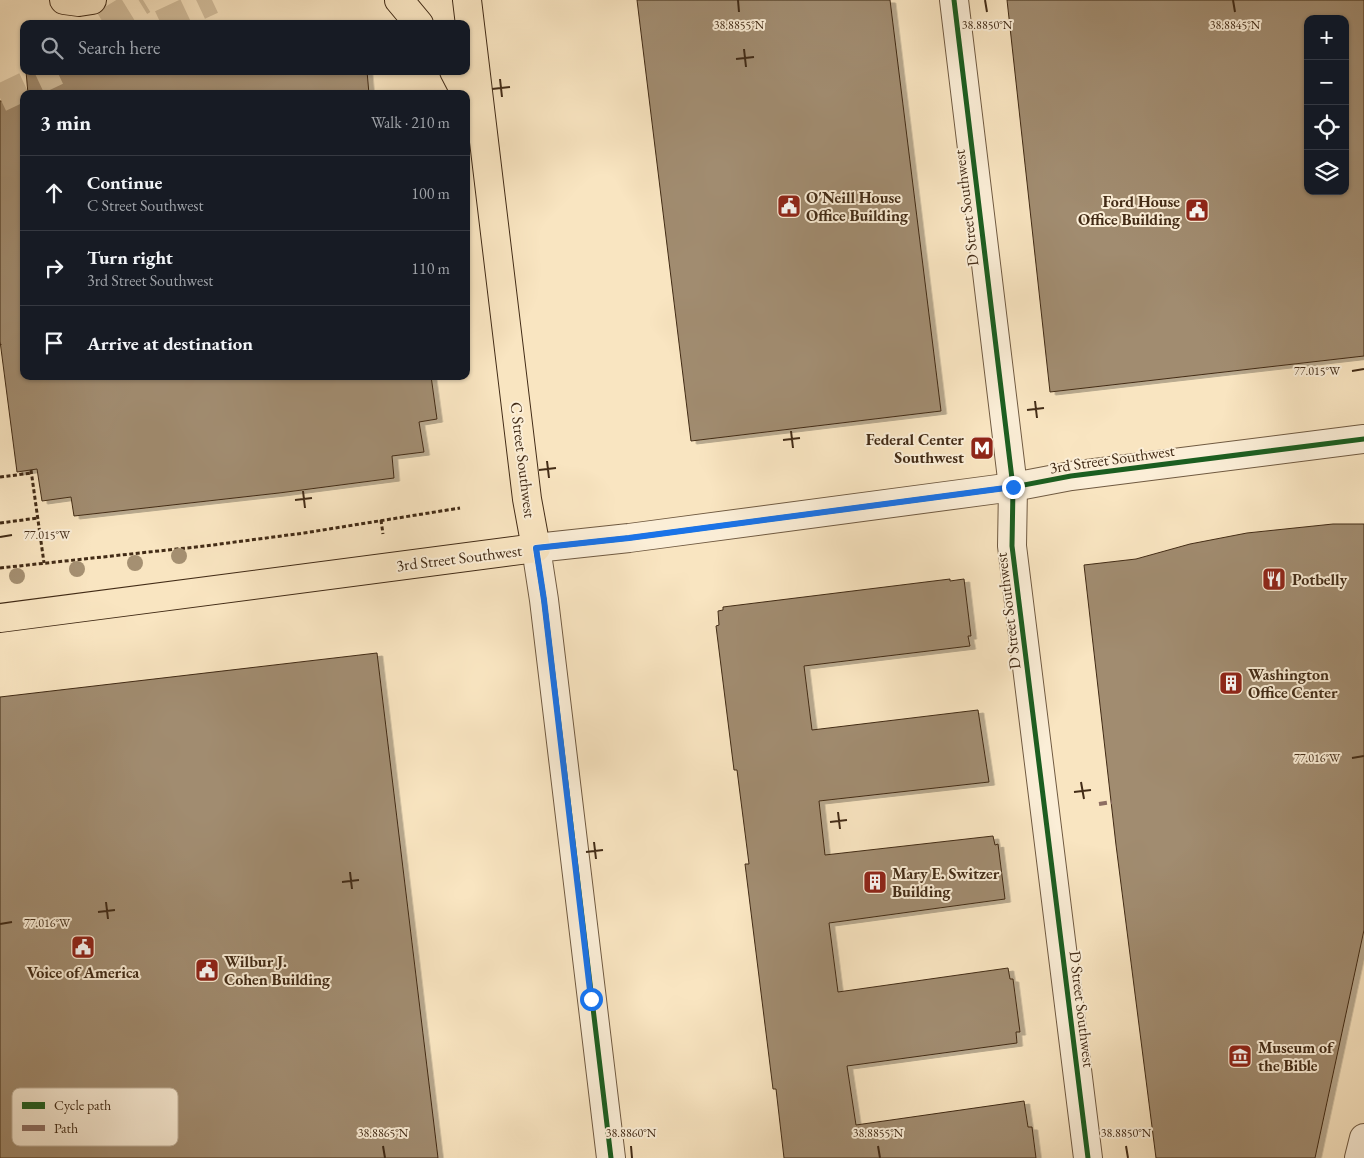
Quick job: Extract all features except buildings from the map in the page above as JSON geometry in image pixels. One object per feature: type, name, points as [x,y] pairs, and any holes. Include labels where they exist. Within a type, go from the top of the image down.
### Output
[{"type":"main road","points":[[64,0],[79,2],[92,0]]},
{"type":"main road","points":[[399,0],[416,20]]},
{"type":"main road","name":"C Street Southwest","points":[[466,0],[469,20]]},
{"type":"main road","name":"C Street Southwest","points":[[470,29],[527,499],[536,548]]},
{"type":"main road","points":[[456,75],[464,90]]},
{"type":"main road","points":[[470,101],[483,125]]},
{"type":"main road","name":"3rd Street Southwest","points":[[0,618],[536,548]]},
{"type":"street","name":"D Street Southwest","points":[[954,0],[1013,487],[1012,546],[1088,1158]]},
{"type":"street","name":"3rd Street Southwest","points":[[536,548],[639,537],[1013,487],[1071,476],[1364,439]]},
{"type":"street","name":"C Street Southwest","points":[[536,548],[611,1158]]},
{"type":"street","points":[[1359,1158],[1364,1138]]},
{"type":"path","points":[[0,476],[31,472],[44,563]]},
{"type":"path","points":[[0,568],[201,547],[460,508]]},
{"type":"path","points":[[0,524],[38,518]]},
{"type":"path","points":[[381,520],[383,534]]},
{"type":"tunnel","points":[[110,20],[143,0]]},
{"type":"tunnel","points":[[170,20],[212,0]]},
{"type":"tunnel","points":[[0,98],[49,75]]},
{"type":"marked path","points":[[1099,804],[1112,802]]},
{"type":"cycle path","points":[[954,0],[1013,487],[1012,546],[1088,1158]]},
{"type":"cycle path","points":[[611,1158],[544,600],[536,548],[629,538],[1013,487],[1071,476],[1364,439]]},
{"type":"place","name":"O'Neill House Office Building","points":[[789,206]]},
{"type":"place","name":"Ford House Office Building","points":[[1197,210]]},
{"type":"place","name":"Federal Center Southwest","points":[[982,448]]},
{"type":"place","name":"Potbelly","points":[[1274,579]]},
{"type":"place","name":"Washington Office Center","points":[[1231,683]]},
{"type":"place","name":"Mary E. Switzer Building","points":[[875,882]]},
{"type":"place","name":"Voice of America","points":[[83,947]]},
{"type":"place","name":"Wilbur J. Cohen Building","points":[[207,970]]},
{"type":"place","name":"Museum of the Bible","points":[[1240,1056]]},
{"type":"route","points":[[591,999],[544,600],[536,548],[629,538],[1013,487]]}]
